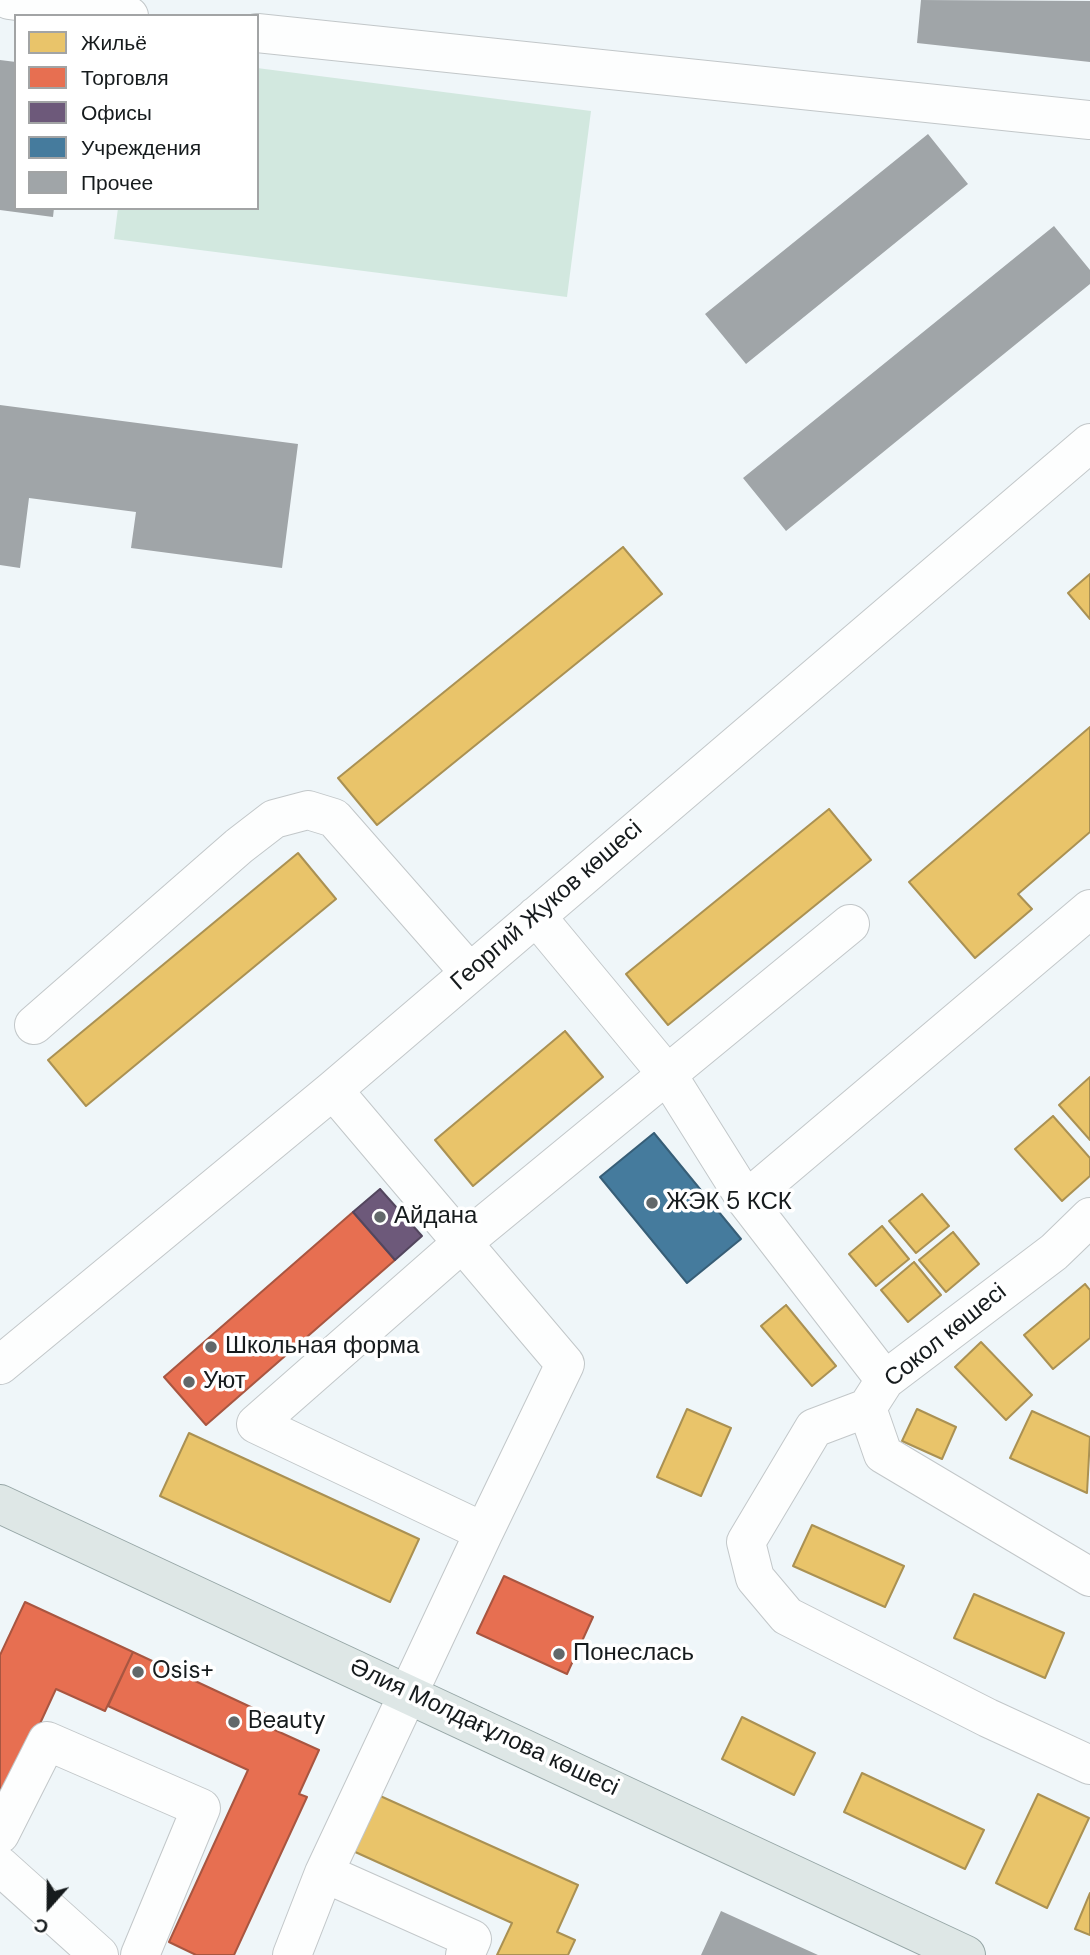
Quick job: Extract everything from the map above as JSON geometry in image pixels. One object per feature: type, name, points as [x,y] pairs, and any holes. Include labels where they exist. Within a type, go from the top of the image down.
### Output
[{"type":"main road","name":"Әлия Молдағұлова көшесі","points":[[0,1504],[408,1692],[966,1955]]},
{"type":"street","points":[[9,0],[114,14]]},
{"type":"street","points":[[259,33],[1090,120]]},
{"type":"street","name":"Георгий Жуков көшесі","points":[[0,1365],[332,1090],[1090,443]]},
{"type":"street","points":[[34,1025],[239,846],[274,819],[308,810],[334,818],[470,973]]},
{"type":"street","points":[[746,1200],[1090,909]]},
{"type":"street","points":[[536,916],[667,1074],[746,1200],[876,1394],[814,1428],[746,1542],[755,1578],[787,1616],[988,1718],[1090,1765]]},
{"type":"street","points":[[484,1532],[256,1424],[461,1243],[850,924]]},
{"type":"street","points":[[292,1955],[324,1872],[565,1364],[332,1090]]},
{"type":"street","name":"Сокол көшесі","points":[[1090,1217],[1054,1252],[876,1394],[883,1454],[1090,1577]]},
{"type":"street","points":[[0,1833],[47,1741],[201,1808],[140,1955]]},
{"type":"street","points":[[0,1866],[99,1955]]},
{"type":"street","points":[[324,1872],[472,1939],[465,1955]]},
{"type":"green space","points":[[259,68],[591,111],[567,297],[114,239],[118,210],[259,210]]},
{"type":"building: Жильё","points":[[623,547],[662,594],[377,825],[338,778]]},
{"type":"building: Жильё","points":[[1090,574],[1090,619],[1068,593]]},
{"type":"building: Жильё","points":[[1090,727],[1090,832],[1018,894],[1032,909],[975,958],[909,882]]},
{"type":"building: Жильё","points":[[829,809],[871,860],[668,1025],[626,974]]},
{"type":"building: Жильё","points":[[298,853],[336,899],[86,1106],[48,1060]]},
{"type":"building: Жильё","points":[[565,1031],[603,1077],[473,1186],[435,1140]]},
{"type":"building: Жильё","points":[[1090,1077],[1090,1140],[1059,1105]]},
{"type":"building: Жильё","points":[[1053,1116],[1090,1158],[1090,1176],[1062,1201],[1015,1149]]},
{"type":"building: Жильё","points":[[922,1194],[949,1226],[916,1253],[889,1221]]},
{"type":"building: Жильё","points":[[882,1226],[909,1259],[876,1286],[849,1254]]},
{"type":"building: Жильё","points":[[953,1232],[979,1264],[946,1292],[919,1260]]},
{"type":"building: Жильё","points":[[914,1262],[941,1295],[908,1322],[881,1290]]},
{"type":"building: Жильё","points":[[1085,1284],[1090,1290],[1090,1338],[1053,1369],[1024,1335]]},
{"type":"building: Жильё","points":[[786,1305],[836,1366],[812,1386],[761,1326]]},
{"type":"building: Жильё","points":[[981,1342],[1032,1395],[1006,1420],[955,1367]]},
{"type":"building: Жильё","points":[[687,1409],[731,1428],[701,1496],[657,1477]]},
{"type":"building: Жильё","points":[[917,1409],[956,1427],[942,1459],[902,1441]]},
{"type":"building: Жильё","points":[[1032,1411],[1090,1437],[1087,1493],[1010,1458]]},
{"type":"building: Жильё","points":[[189,1433],[419,1539],[390,1602],[160,1496]]},
{"type":"building: Жильё","points":[[812,1525],[904,1566],[885,1607],[793,1566]]},
{"type":"building: Жильё","points":[[974,1594],[1064,1633],[1045,1678],[954,1638]]},
{"type":"building: Жильё","points":[[742,1717],[815,1753],[794,1795],[722,1759]]},
{"type":"building: Жильё","points":[[862,1773],[984,1830],[965,1869],[844,1812]]},
{"type":"building: Жильё","points":[[1038,1794],[1089,1818],[1047,1908],[996,1883]]},
{"type":"building: Жильё","points":[[378,1795],[578,1885],[557,1932],[575,1940],[568,1955],[497,1955],[512,1923],[353,1851]]},
{"type":"building: Жильё","points":[[1090,1893],[1090,1935],[1075,1929]]},
{"type":"building: Торговля","points":[[353,1212],[395,1260],[206,1425],[164,1377]]},
{"type":"building: Торговля","points":[[504,1576],[593,1617],[567,1674],[477,1633]]},
{"type":"building: Торговля","points":[[25,1602],[133,1652],[105,1711],[56,1689],[0,1810],[0,1655]]},
{"type":"building: Торговля","points":[[133,1652],[270,1716],[266,1726],[319,1750],[299,1794],[307,1797],[234,1955],[196,1955],[169,1942],[248,1770],[108,1706]]},
{"type":"building: Офисы","points":[[380,1189],[422,1236],[395,1260],[353,1212]]},
{"type":"building: Учреждения","points":[[654,1133],[741,1239],[687,1283],[600,1177]]},
{"type":"building: Прочее","points":[[921,0],[1090,1],[1090,62],[917,43]]},
{"type":"building: Прочее","points":[[0,60],[14,62],[14,210],[54,210],[53,217],[0,210]]},
{"type":"building: Прочее","points":[[928,134],[968,184],[746,364],[705,314]]},
{"type":"building: Прочее","points":[[1054,226],[1090,270],[1090,284],[786,531],[743,478]]},
{"type":"building: Прочее","points":[[0,405],[298,444],[282,568],[131,548],[136,512],[29,498],[20,568],[0,565]]},
{"type":"building: Прочее","points":[[721,1911],[818,1955],[701,1955]]},
{"type":"place","name":"ЖЭК 5 КСК","points":[[652,1203]]},
{"type":"place","name":"Айдана","points":[[380,1217]]},
{"type":"place","name":"Школьная форма","points":[[211,1347]]},
{"type":"place","name":"Уют","points":[[189,1382]]},
{"type":"place","name":"Понеслась","points":[[559,1654]]},
{"type":"place","name":"Osis+","points":[[138,1672]]},
{"type":"place","name":"Beauty","points":[[234,1722]]}]
